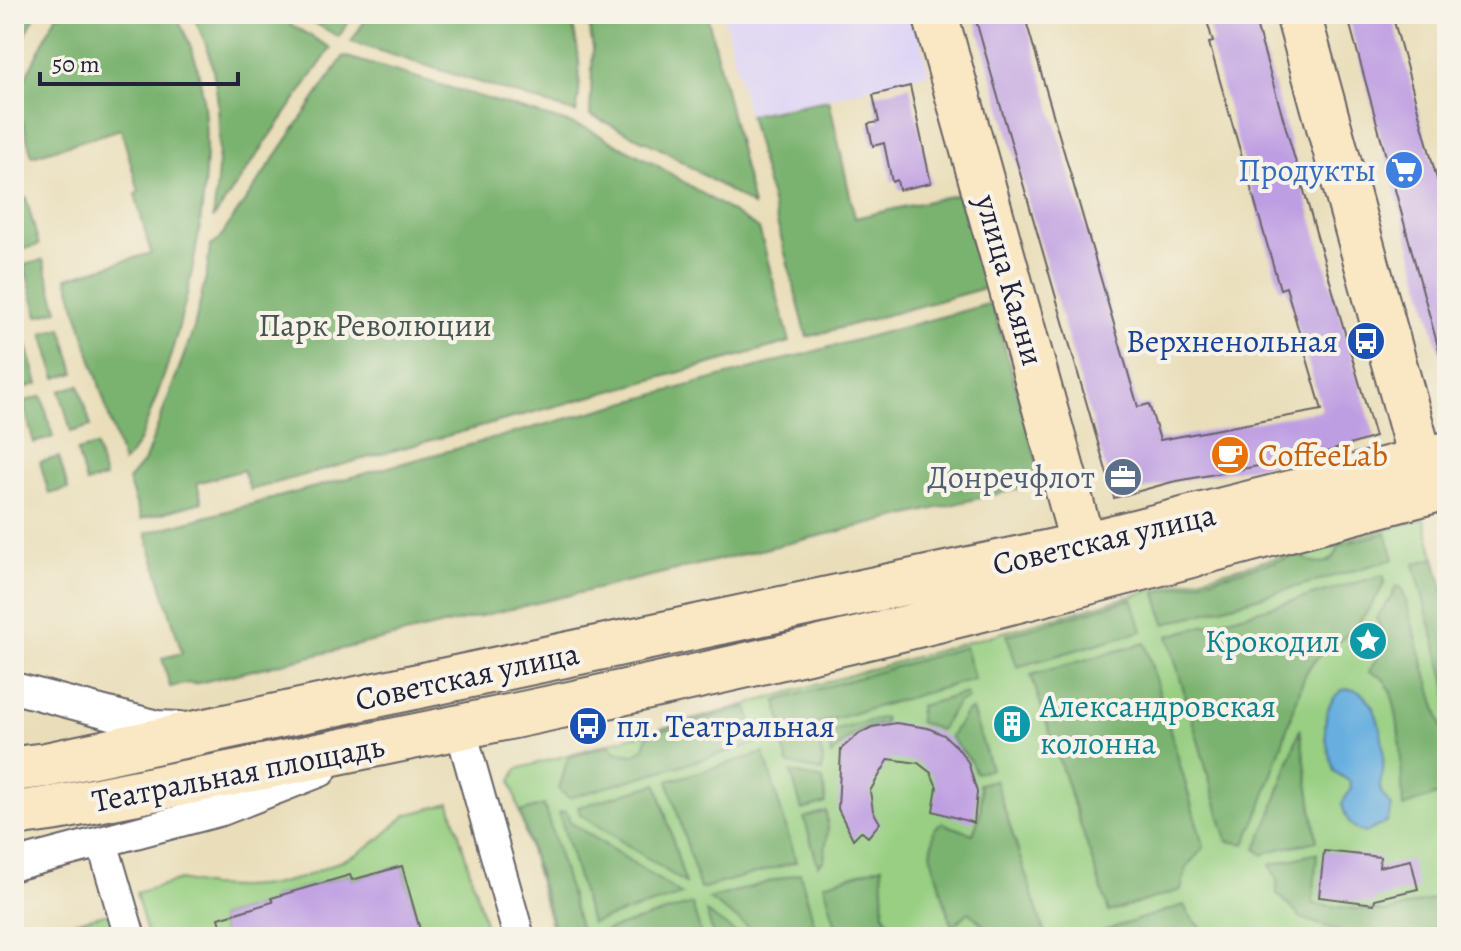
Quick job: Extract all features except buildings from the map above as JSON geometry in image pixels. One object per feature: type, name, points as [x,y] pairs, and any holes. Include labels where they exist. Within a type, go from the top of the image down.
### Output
[{"type":"main road","name":"улица Каяни","points":[[935,14],[1083,545]]},
{"type":"main road","points":[[1298,14],[1441,469]]},
{"type":"main road","name":"Советская улица","points":[[222,728],[1441,469]]},
{"type":"main road","name":"Советская улица","points":[[399,740],[981,609],[1441,469]]},
{"type":"main road","points":[[758,614],[766,659]]},
{"type":"main road","name":"Театральная площадь","points":[[14,769],[222,728]]},
{"type":"main road","name":"Театральная площадь","points":[[14,814],[399,740]]},
{"type":"street","name":"Театральная площадь","points":[[14,688],[157,726],[222,728]]},
{"type":"street","points":[[460,727],[519,937]]},
{"type":"street","name":"Театральная площадь","points":[[14,865],[222,810],[399,740]]},
{"type":"street","points":[[102,842],[130,937]]},
{"type":"shaded area","points":[[723,14],[913,14],[929,73],[831,98],[748,114]]},
{"type":"green space","points":[[14,14],[36,14],[14,58]]},
{"type":"green space","points":[[57,14],[174,14],[193,53],[203,99],[206,150],[195,258],[170,357],[139,441],[123,463],[67,278],[151,253],[135,194],[139,192],[121,129],[32,156],[16,97]]},
{"type":"green space","points":[[191,14],[273,14],[331,48],[213,219],[219,141],[216,86],[203,36]]},
{"type":"green space","points":[[299,14],[353,14],[339,37]]},
{"type":"green space","points":[[369,14],[570,14],[579,63],[576,113],[351,42]]},
{"type":"green space","points":[[587,14],[707,14],[753,206],[663,150],[590,115],[593,48]]},
{"type":"green space","name":"Парк Революции","points":[[344,56],[588,129],[655,164],[759,229],[790,342],[250,490],[243,470],[197,483],[202,502],[141,519],[128,480],[145,460],[194,328],[210,246],[217,242]]},
{"type":"green space","points":[[829,100],[855,218],[959,194],[985,288],[807,337],[749,115]]},
{"type":"green space","points":[[26,198],[39,245],[20,250],[14,229],[14,202]]},
{"type":"green space","points":[[43,260],[58,310],[38,316],[24,265]]},
{"type":"green space","points":[[992,303],[1040,472],[1035,485],[194,684],[170,687],[162,658],[182,653],[146,533]]},
{"type":"green space","points":[[62,328],[75,373],[56,378],[43,333]]},
{"type":"green space","points":[[25,339],[38,384],[19,389],[14,371],[14,342]]},
{"type":"green space","points":[[79,385],[91,426],[71,432],[60,391]]},
{"type":"green space","points":[[42,396],[53,437],[34,443],[23,402]]},
{"type":"green space","points":[[96,446],[105,478],[86,483],[77,451]]},
{"type":"green space","points":[[59,457],[68,489],[49,494],[40,462]]},
{"type":"green space","points":[[1424,519],[1447,603],[1447,937],[554,937],[511,781],[517,769],[1146,592]]},
{"type":"green space","points":[[1386,533],[1394,559],[1165,624],[1156,593],[1300,555],[1312,562],[1324,563],[1333,557],[1339,545]]},
{"type":"green space","points":[[1435,558],[1447,604],[1447,687],[1414,564]]},
{"type":"green space","points":[[1383,575],[1385,581],[1382,587],[1361,619],[1315,660],[1305,675],[1260,810],[1245,844],[1227,841],[1168,636]]},
{"type":"green space","points":[[1396,586],[1402,588],[1447,746],[1447,791],[1403,807],[1395,707],[1385,681],[1369,672],[1387,641],[1376,618]]},
{"type":"green space","points":[[1132,599],[1142,631],[1017,667],[1007,635]]},
{"type":"green space","points":[[1145,643],[1204,848],[1187,866],[1181,890],[1109,912],[1031,675]]},
{"type":"green space","points":[[965,647],[974,679],[785,733],[776,701]]},
{"type":"green space","points":[[966,693],[968,699],[958,702],[940,730],[919,722],[920,706]]},
{"type":"green space","points":[[747,707],[758,743],[569,798],[559,790],[568,757],[610,745],[616,752],[633,755],[644,748],[648,734]]},
{"type":"green space","points":[[972,710],[991,769],[976,773],[970,760],[950,737],[966,712]]},
{"type":"green space","points":[[884,717],[885,723],[856,734],[832,755],[826,733]]},
{"type":"green space","points":[[1300,729],[1317,841],[1263,855],[1256,849]]},
{"type":"green space","points":[[817,736],[823,759],[822,771],[788,764],[783,746]]},
{"type":"green space","points":[[764,753],[796,862],[700,889],[668,781]]},
{"type":"green space","points":[[791,772],[823,780],[826,803],[802,810]]},
{"type":"green space","points":[[995,780],[1045,934],[1035,937],[996,937],[969,912],[952,927],[931,856],[934,829],[942,823],[973,834],[980,810],[979,784]]},
{"type":"green space","points":[[657,784],[685,883],[580,814],[578,807]]},
{"type":"green space","points":[[450,803],[489,937],[422,937],[402,866],[352,880],[350,875],[272,898],[273,902],[219,918],[224,937],[148,937],[136,893],[180,880],[209,886],[240,887],[271,885],[301,878],[357,854],[406,815]]},
{"type":"green space","points":[[544,805],[583,937],[557,937],[520,812]]},
{"type":"green space","points":[[566,811],[570,822],[682,895],[591,923],[559,813]]},
{"type":"green space","points":[[826,811],[828,829],[824,860],[818,865],[804,818]]},
{"type":"green space","points":[[1317,853],[1313,904],[1387,912],[1447,895],[1447,937],[1356,937],[1301,918],[1277,893],[1277,880],[1270,865]]},
{"type":"green space","points":[[882,866],[884,914],[898,937],[839,937],[824,884]]},
{"type":"green space","points":[[800,873],[818,937],[762,937],[709,899]]},
{"type":"green space","points":[[692,904],[702,937],[595,937],[594,934]]},
{"type":"green space","points":[[1184,905],[1203,929],[1202,937],[1105,937],[1103,931]]},
{"type":"green space","points":[[113,912],[120,937],[105,937],[104,934],[92,937],[14,937]]},
{"type":"green space","points":[[706,912],[742,937],[714,937]]},
{"type":"water","points":[[1350,689],[1369,700],[1375,711],[1383,750],[1380,788],[1392,807],[1387,822],[1365,833],[1349,822],[1345,813],[1342,803],[1351,789],[1350,782],[1334,771],[1326,739],[1329,707],[1342,690]]},
{"type":"place","name":"Продукты","points":[[1404,170]]},
{"type":"place","name":"Верхненольная","points":[[1366,341]]},
{"type":"place","name":"CoffeeLab","points":[[1230,455]]},
{"type":"place","name":"Донречфлот","points":[[1123,477]]},
{"type":"place","name":"Крокодил","points":[[1368,641]]},
{"type":"place","name":"Александровская колонна","points":[[1012,724]]},
{"type":"place","name":"пл. Театральная","points":[[588,726]]}]
